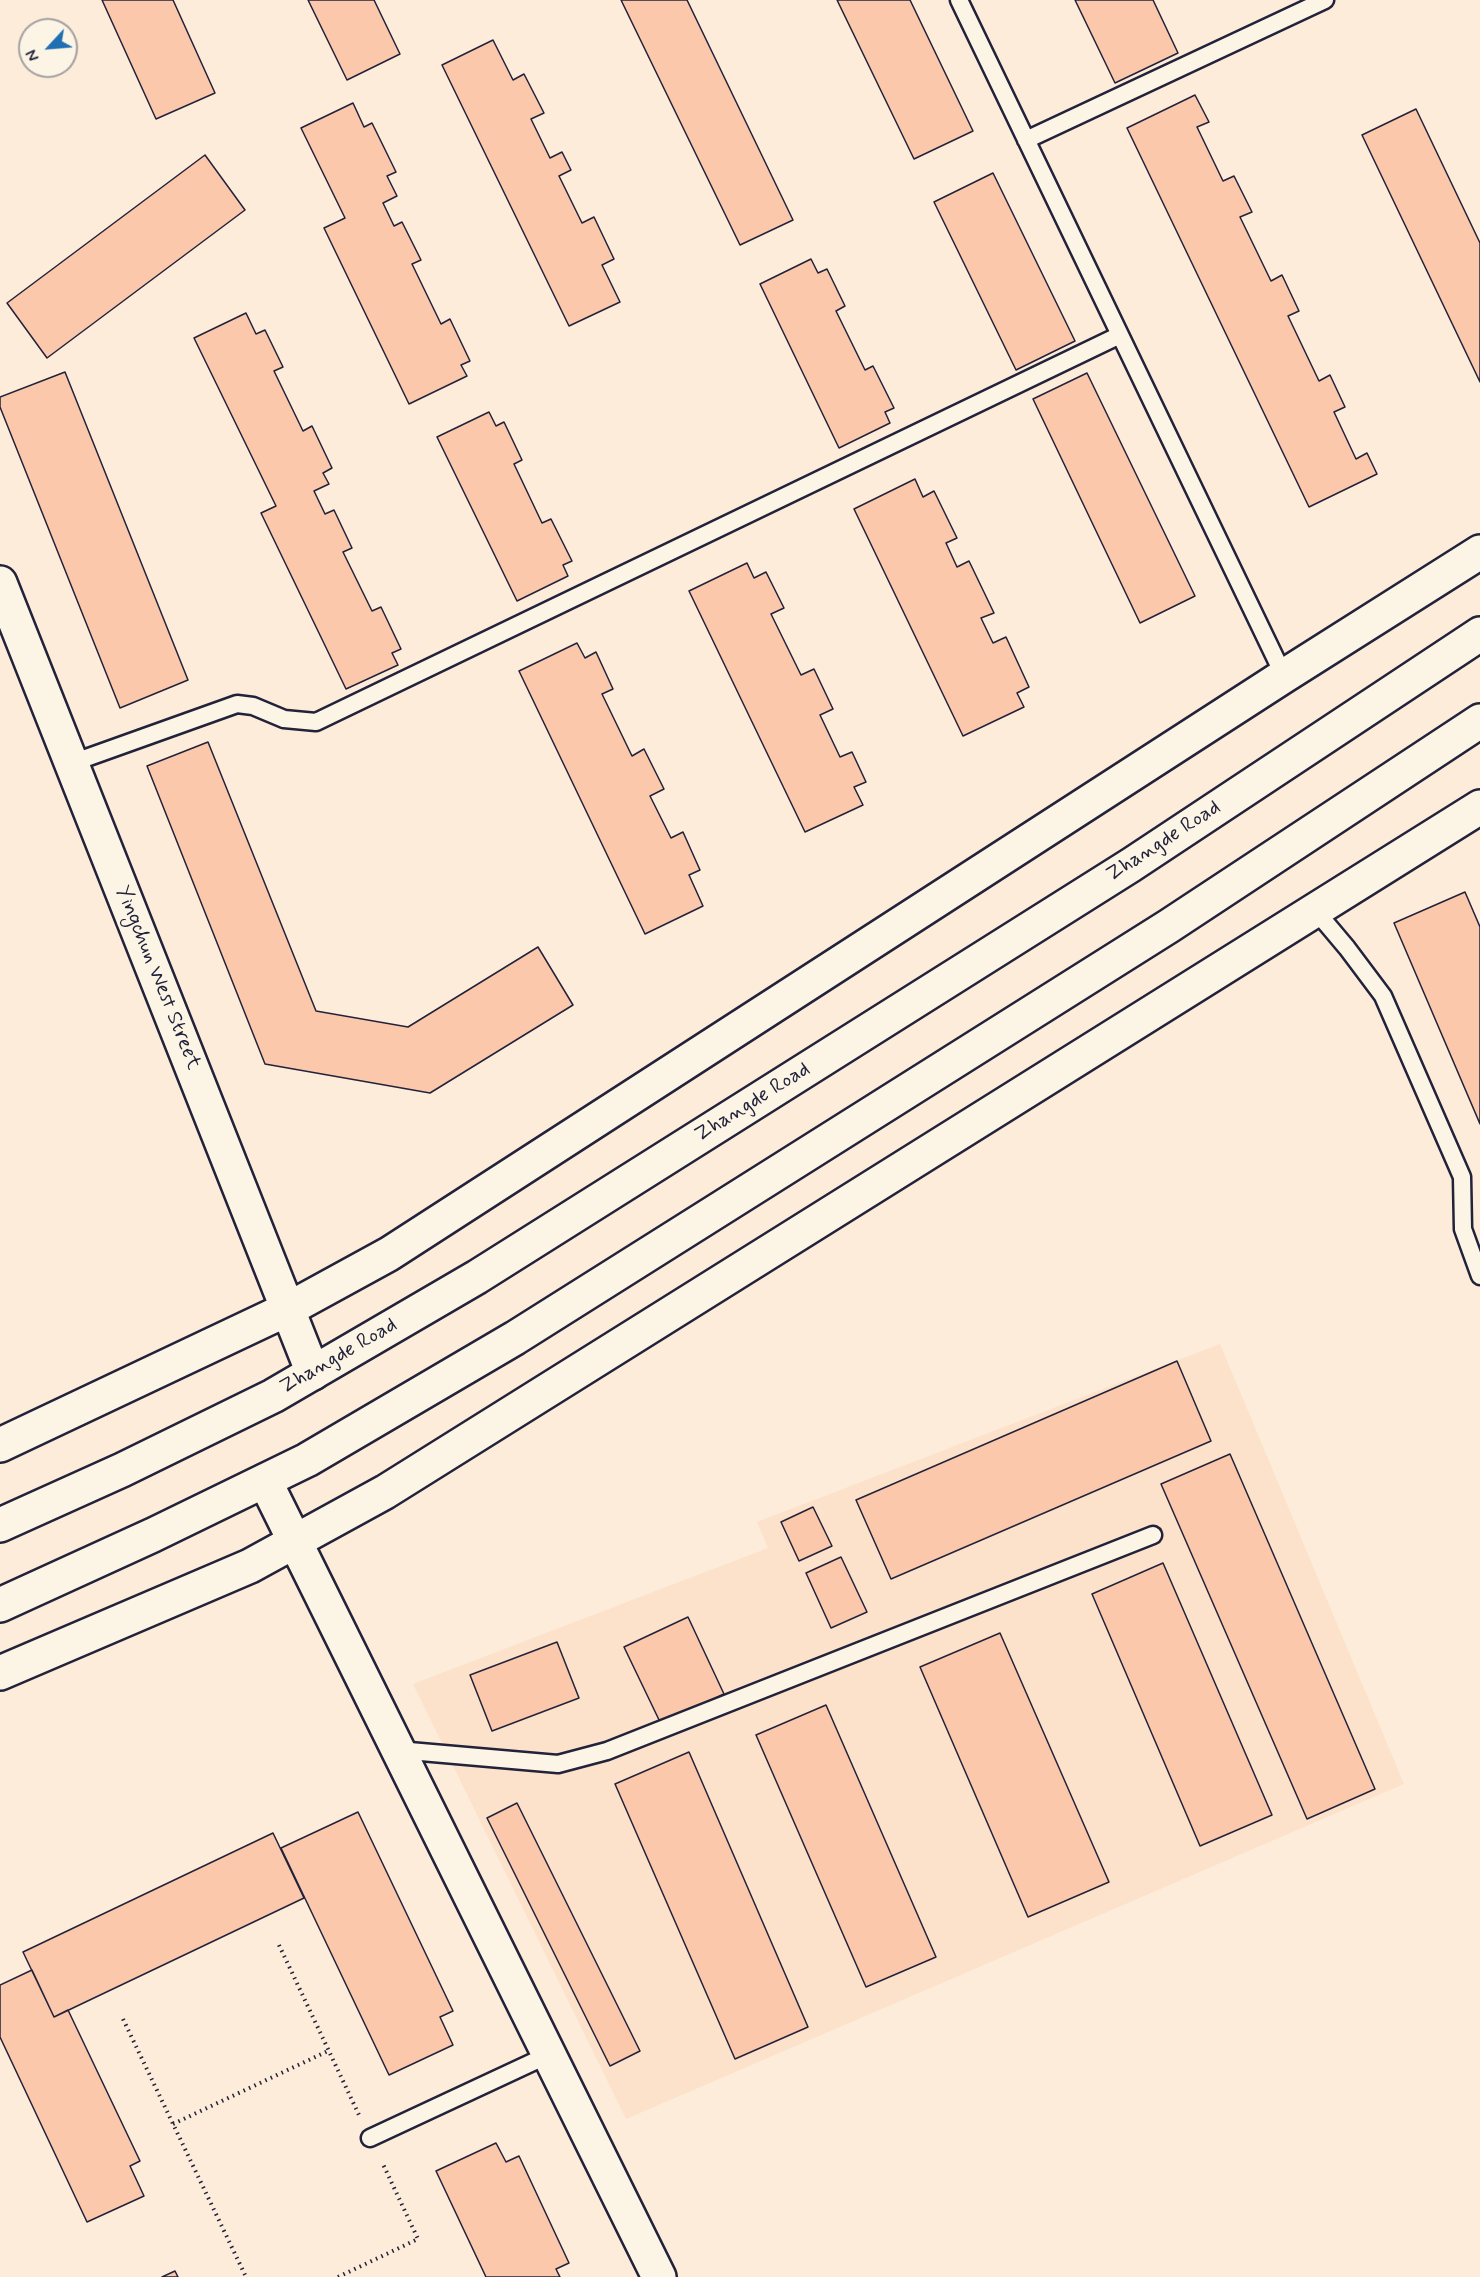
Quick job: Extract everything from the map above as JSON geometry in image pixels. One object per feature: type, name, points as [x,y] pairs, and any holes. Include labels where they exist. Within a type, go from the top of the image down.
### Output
[{"type":"street","points":[[0,1445],[288,1309],[389,1254],[1480,552]]},
{"type":"street","name":"Yingchun West Street","points":[[0,583],[313,1373]]},
{"type":"street","name":"Zhangde Road","points":[[0,1525],[211,1427],[313,1373],[477,1277],[1120,871],[1480,634]]},
{"type":"street","points":[[0,1605],[307,1460],[515,1338],[1159,932],[1480,721]]},
{"type":"street","points":[[0,1673],[250,1566],[385,1492],[1480,807]]},
{"type":"street","points":[[265,1481],[659,2277]]},
{"type":"lane","points":[[959,0],[1284,676]]},
{"type":"lane","points":[[1026,140],[1325,0]]},
{"type":"lane","points":[[72,763],[237,704],[253,706],[284,719],[316,722],[1120,335]]},
{"type":"lane","points":[[1315,910],[1383,996],[1461,1178],[1463,1229],[1480,1276]]},
{"type":"lane","points":[[398,1750],[558,1764],[607,1751],[1154,1535]]},
{"type":"lane","points":[[370,2138],[548,2055]]},
{"type":"path","points":[[279,1946],[418,2239],[338,2277]]},
{"type":"path","points":[[123,2019],[246,2277]]},
{"type":"path","points":[[173,2124],[328,2051]]},
{"type":"shaded area","points":[[1220,1344],[1404,1784],[626,2119],[413,1684],[768,1548],[757,1522]]},
{"type":"building","points":[[102,0],[173,0],[215,93],[156,119]]},
{"type":"building","points":[[308,0],[374,0],[400,54],[347,80]]},
{"type":"building","points":[[621,0],[687,0],[793,220],[740,245]]},
{"type":"building","points":[[837,0],[910,0],[973,131],[914,159]]},
{"type":"building","points":[[1075,0],[1153,0],[1178,53],[1115,83]]},
{"type":"building","points":[[493,40],[513,80],[524,74],[544,113],[531,119],[550,158],[562,152],[571,170],[559,176],[582,223],[594,217],[614,259],[602,265],[620,302],[569,326],[442,65]]},
{"type":"building","points":[[1195,95],[1209,122],[1197,127],[1223,181],[1234,176],[1252,212],[1240,217],[1271,281],[1282,275],[1299,311],[1288,316],[1319,381],[1330,375],[1345,407],[1334,412],[1356,459],[1367,453],[1377,474],[1309,507],[1127,128]]},
{"type":"building","points":[[353,103],[364,127],[372,123],[396,172],[387,176],[397,196],[383,203],[394,226],[402,222],[421,260],[412,264],[441,324],[450,319],[470,361],[461,365],[467,376],[409,404],[324,228],[345,218],[301,128]]},
{"type":"building","points":[[1416,109],[1480,243],[1480,382],[1362,135]]},
{"type":"building","points":[[205,155],[245,210],[47,358],[7,303]]},
{"type":"building","points":[[993,173],[1075,341],[1016,370],[934,202]]},
{"type":"building","points":[[811,259],[818,273],[827,269],[845,306],[836,311],[865,370],[873,366],[894,408],[885,412],[890,423],[839,448],[760,284]]},
{"type":"building","points":[[246,313],[256,334],[265,330],[283,367],[274,371],[303,431],[312,426],[332,468],[323,473],[329,484],[314,491],[325,514],[334,510],[352,548],[343,552],[372,611],[381,607],[401,649],[392,653],[398,665],[346,689],[261,513],[276,506],[194,338]]},
{"type":"building","points":[[65,372],[188,680],[120,708],[0,407],[0,397]]},
{"type":"building","points":[[1087,373],[1195,596],[1140,623],[1033,399]]},
{"type":"building","points":[[489,412],[496,426],[504,422],[522,460],[514,464],[542,523],[551,519],[572,561],[563,565],[568,576],[517,601],[437,437]]},
{"type":"building","points":[[915,479],[923,497],[934,491],[957,538],[946,543],[957,567],[969,561],[994,613],[981,618],[993,643],[1006,637],[1029,687],[1017,693],[1024,707],[963,736],[854,509]]},
{"type":"building","points":[[747,563],[754,578],[766,572],[784,608],[771,614],[801,675],[814,669],[833,709],[820,715],[840,757],[852,752],[866,782],[854,787],[863,805],[805,832],[689,591]]},
{"type":"building","points":[[577,643],[585,658],[596,652],[613,689],[602,694],[632,756],[644,749],[664,789],[650,796],[671,838],[683,832],[700,870],[689,875],[703,906],[645,934],[519,671]]},
{"type":"building","points":[[208,742],[316,1011],[408,1027],[538,947],[573,1005],[430,1093],[265,1064],[147,766]]},
{"type":"building","points":[[1465,892],[1480,927],[1480,1124],[1394,923]]},
{"type":"building","points":[[1177,1361],[1211,1441],[891,1579],[856,1500]]},
{"type":"building","points":[[1230,1454],[1375,1789],[1307,1819],[1161,1484]]},
{"type":"building","points":[[813,1507],[832,1546],[799,1561],[781,1522]]},
{"type":"building","points":[[841,1557],[867,1612],[831,1628],[806,1573]]},
{"type":"building","points":[[1163,1563],[1272,1815],[1200,1846],[1092,1594]]},
{"type":"building","points":[[688,1617],[724,1694],[661,1724],[624,1647]]},
{"type":"building","points":[[1000,1633],[1109,1882],[1028,1917],[920,1667]]},
{"type":"building","points":[[557,1642],[579,1698],[492,1731],[470,1675]]},
{"type":"building","points":[[826,1705],[936,1957],[866,1987],[756,1735]]},
{"type":"building","points":[[689,1752],[808,2027],[735,2059],[615,1784]]},
{"type":"building","points":[[517,1803],[640,2051],[610,2066],[487,1818]]},
{"type":"building","points":[[358,1812],[453,2011],[440,2017],[453,2045],[389,2075],[281,1848]]},
{"type":"building","points":[[273,1833],[304,1898],[54,2017],[23,1952]]},
{"type":"building","points":[[32,1970],[54,2017],[68,2010],[140,2161],[130,2166],[144,2196],[87,2222],[0,2037],[0,1985]]},
{"type":"building","points":[[496,2143],[506,2162],[519,2156],[569,2263],[556,2269],[560,2277],[486,2277],[436,2171]]},
{"type":"building","points":[[175,2271],[178,2277],[162,2277]]}]
